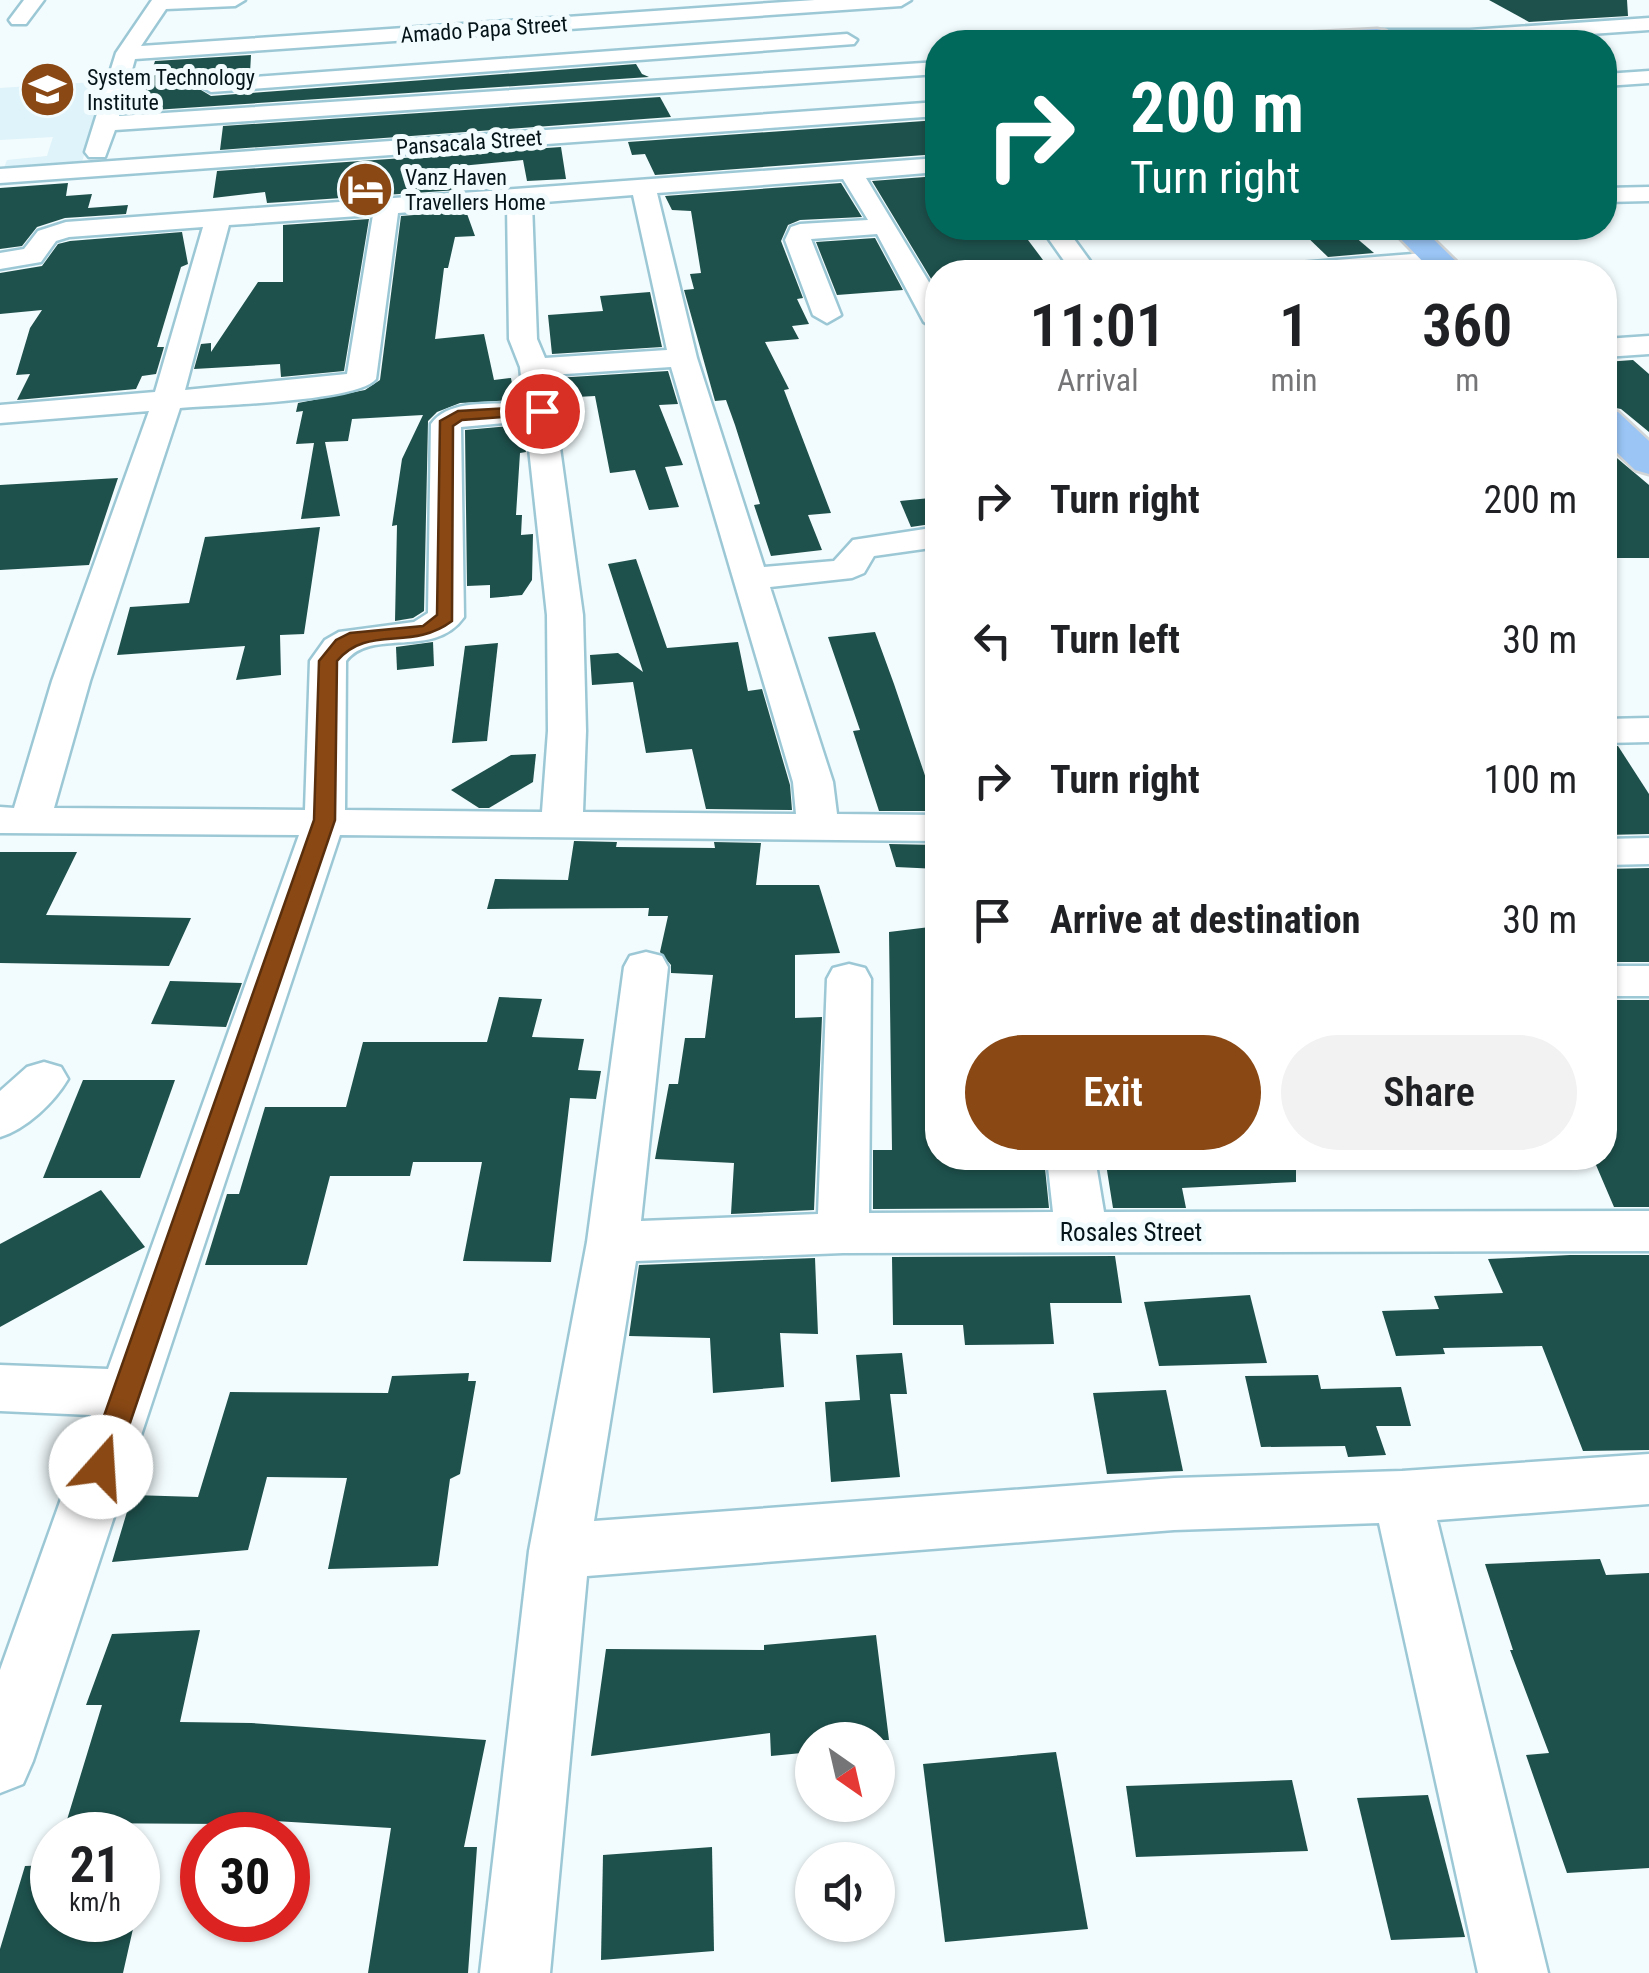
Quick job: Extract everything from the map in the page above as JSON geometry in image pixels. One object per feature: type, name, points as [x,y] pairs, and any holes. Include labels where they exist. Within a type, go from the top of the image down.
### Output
[{"type":"main road","points":[[1342,9],[1370,30]]},
{"type":"main road","points":[[1417,240],[1438,260]]},
{"type":"main road","points":[[1617,435],[1649,462]]},
{"type":"street","points":[[19,20],[34,0]]},
{"type":"street","points":[[93,169],[104,124],[122,92],[126,53],[161,2],[235,0]]},
{"type":"street","name":"Amado Papa Street","points":[[126,53],[901,0]]},
{"type":"street","points":[[824,6],[865,74]]},
{"type":"street","points":[[1415,16],[1431,30]]},
{"type":"street","points":[[1560,30],[1649,24]]},
{"type":"street","points":[[192,87],[847,40]]},
{"type":"street","points":[[104,124],[925,69]]},
{"type":"street","points":[[1617,79],[1649,77]]},
{"type":"street","name":"Pansacala Street","points":[[0,176],[925,110]]},
{"type":"street","points":[[11,260],[37,252],[47,236],[55,232],[925,167]]},
{"type":"street","points":[[850,172],[925,298]]},
{"type":"street","points":[[643,187],[683,358],[813,782],[818,827]]},
{"type":"street","points":[[1617,195],[1649,194]]},
{"type":"street","points":[[519,196],[523,339],[538,389],[565,615],[567,731],[562,822]]},
{"type":"street","points":[[0,414],[343,386],[360,379],[388,206]]},
{"type":"street","points":[[15,820],[42,789],[71,681],[168,400],[218,218]]},
{"type":"street","points":[[827,315],[798,240],[800,232],[885,226]]},
{"type":"street","points":[[1617,347],[1649,346]]},
{"type":"street","points":[[0,1761],[325,820],[328,661],[332,653],[357,637],[428,630],[446,617],[446,424],[458,416],[538,389],[683,358]]},
{"type":"street","points":[[750,578],[840,571],[852,566],[858,551],[865,547],[925,539]]},
{"type":"street","points":[[1617,731],[1649,730]]},
{"type":"street","points":[[15,820],[925,828]]},
{"type":"street","points":[[1617,852],[1649,852]]},
{"type":"street","points":[[515,1973],[559,1550],[613,1242],[646,967]]},
{"type":"street","points":[[843,1233],[850,979]]},
{"type":"street","points":[[1617,982],[1649,982]]},
{"type":"street","points":[[0,1119],[44,1078]]},
{"type":"street","points":[[1073,1170],[1081,1232]]},
{"type":"street","name":"Rosales Street","points":[[613,1242],[843,1233],[1649,1231]]},
{"type":"street","points":[[0,1388],[126,1394]]},
{"type":"street","points":[[559,1550],[1174,1504],[1402,1497],[1649,1479]]},
{"type":"street","points":[[1402,1497],[1514,1973]]},
{"type":"shaded area","name":"System Technology Institute","points":[[110,81],[80,167],[1,176],[7,160],[47,156],[53,137],[0,140],[0,88]]},
{"type":"building","points":[[1489,0],[1627,0],[1628,16],[1529,22]]},
{"type":"building","points":[[251,55],[250,73],[211,76],[196,87],[211,96],[636,64],[649,77],[139,111],[155,61]]},
{"type":"building","points":[[660,97],[671,117],[220,150],[223,126]]},
{"type":"building","points":[[925,121],[925,155],[655,175],[645,154],[632,155],[628,142]]},
{"type":"building","points":[[561,147],[566,179],[527,181],[523,160],[450,167],[458,190],[267,203],[265,192],[213,198],[217,171]]},
{"type":"building","points":[[925,177],[925,240],[1028,240],[1043,260],[925,260],[925,269],[872,181]]},
{"type":"building","points":[[68,183],[66,196],[92,194],[88,208],[128,205],[126,214],[65,218],[37,227],[22,246],[0,249],[0,188]]},
{"type":"building","points":[[841,183],[862,217],[800,220],[788,225],[781,241],[803,298],[797,299],[809,324],[792,326],[799,339],[765,342],[789,389],[784,390],[831,513],[808,515],[822,550],[771,556],[754,505],[760,504],[735,425],[726,400],[715,401],[684,290],[694,289],[690,274],[701,273],[691,211],[672,210],[665,196]]},
{"type":"building","points":[[466,211],[475,236],[455,237],[448,268],[444,268],[435,339],[484,334],[494,380],[511,378],[515,400],[460,403],[437,412],[428,421],[424,611],[413,618],[395,621],[397,525],[392,526],[402,459],[423,415],[352,419],[348,441],[325,442],[340,516],[301,519],[314,443],[296,444],[303,411],[296,412],[298,403],[365,390],[380,380],[401,216]]},
{"type":"building","points":[[369,219],[344,371],[281,377],[280,364],[194,369],[201,344],[211,343],[211,352],[258,282],[283,282],[283,225]]},
{"type":"building","points":[[182,232],[188,264],[181,267],[157,347],[164,347],[156,374],[142,376],[136,389],[17,400],[30,374],[16,375],[30,328],[42,310],[0,314],[0,273],[42,266],[58,244],[70,241]]},
{"type":"building","points":[[875,238],[903,290],[837,295],[816,242]]},
{"type":"building","points":[[1310,240],[1359,240],[1374,253],[1328,257]]},
{"type":"building","points":[[650,292],[662,347],[552,354],[548,315],[603,311],[600,296]]},
{"type":"building","points":[[1633,360],[1649,374],[1649,432],[1617,408],[1617,361]]},
{"type":"building","points":[[668,371],[678,404],[659,405],[683,465],[665,467],[679,507],[649,510],[635,470],[610,473],[595,396],[558,398],[555,378]]},
{"type":"building","points":[[521,425],[526,452],[520,453],[516,515],[522,515],[521,535],[533,534],[532,580],[522,595],[490,598],[490,585],[467,586],[465,430]]},
{"type":"building","points":[[1617,458],[1649,485],[1649,558],[1617,558]]},
{"type":"building","points":[[118,478],[89,565],[0,570],[0,485]]},
{"type":"building","points":[[925,498],[925,525],[911,527],[900,501]]},
{"type":"building","points":[[320,527],[304,634],[280,635],[281,675],[236,680],[245,646],[117,655],[130,607],[189,603],[205,537]]},
{"type":"building","points":[[636,559],[667,648],[738,642],[748,691],[762,689],[790,785],[792,810],[706,809],[692,749],[646,753],[633,682],[592,685],[590,655],[618,653],[643,672],[608,564]]},
{"type":"building","points":[[875,632],[925,776],[925,811],[879,811],[853,731],[860,730],[828,637]]},
{"type":"building","points":[[433,642],[434,666],[397,670],[396,647]]},
{"type":"building","points":[[498,643],[487,741],[452,743],[465,646]]},
{"type":"building","points":[[1617,746],[1649,794],[1649,834],[1617,835]]},
{"type":"building","points":[[536,754],[533,782],[489,808],[479,808],[451,790],[511,755]]},
{"type":"building","points":[[574,841],[617,842],[616,847],[715,848],[714,842],[761,843],[756,885],[819,885],[840,953],[795,955],[795,1018],[822,1017],[814,1210],[731,1214],[734,1163],[655,1159],[669,1084],[678,1084],[685,1038],[705,1038],[713,975],[671,973],[671,965],[660,952],[668,916],[648,916],[649,908],[487,909],[495,879],[568,880]]},
{"type":"building","points":[[889,844],[925,845],[925,868],[896,867]]},
{"type":"building","points":[[0,852],[77,852],[46,915],[191,918],[169,966],[0,963]]},
{"type":"building","points":[[1649,868],[1649,962],[1617,962],[1617,869]]},
{"type":"building","points":[[925,928],[925,1170],[1045,1170],[1049,1208],[873,1209],[873,1150],[892,1150],[889,932]]},
{"type":"building","points":[[170,981],[242,983],[226,1027],[151,1024]]},
{"type":"building","points":[[499,997],[542,999],[532,1037],[584,1039],[578,1070],[601,1071],[596,1099],[570,1098],[551,1262],[463,1261],[482,1162],[413,1162],[410,1176],[330,1176],[307,1265],[205,1265],[227,1194],[239,1194],[265,1107],[346,1107],[363,1042],[487,1042]]},
{"type":"building","points":[[1617,1000],[1649,1000],[1649,1207],[1614,1207],[1598,1170],[1617,1170]]},
{"type":"building","points":[[83,1080],[175,1080],[140,1178],[43,1178]]},
{"type":"building","points":[[1107,1170],[1296,1170],[1296,1182],[1182,1188],[1186,1208],[1113,1208]]},
{"type":"building","points":[[101,1190],[145,1247],[0,1327],[0,1244]]},
{"type":"building","points":[[1649,1255],[1649,1450],[1583,1451],[1542,1346],[1443,1348],[1445,1354],[1396,1356],[1382,1311],[1439,1309],[1434,1296],[1503,1293],[1488,1259]]},
{"type":"building","points":[[1115,1256],[1122,1303],[1050,1303],[1054,1344],[965,1345],[963,1325],[893,1325],[892,1257]]},
{"type":"building","points":[[815,1258],[818,1334],[780,1333],[784,1387],[713,1393],[710,1338],[629,1336],[639,1265]]},
{"type":"building","points":[[1250,1295],[1267,1363],[1159,1366],[1144,1302]]},
{"type":"building","points":[[902,1353],[907,1394],[890,1394],[900,1477],[831,1482],[825,1402],[860,1400],[856,1355]]},
{"type":"building","points":[[469,1373],[468,1381],[476,1381],[460,1474],[450,1479],[438,1566],[328,1569],[347,1478],[267,1477],[248,1550],[112,1562],[132,1495],[198,1497],[230,1392],[388,1393],[392,1376]]},
{"type":"building","points":[[1318,1375],[1321,1389],[1401,1387],[1411,1426],[1376,1426],[1386,1455],[1348,1457],[1345,1446],[1261,1447],[1245,1376]]},
{"type":"building","points":[[1166,1390],[1183,1471],[1107,1474],[1093,1393]]},
{"type":"building","points":[[1600,1559],[1606,1575],[1649,1573],[1649,1868],[1567,1873],[1526,1755],[1549,1753],[1510,1650],[1485,1564]]},
{"type":"building","points":[[200,1630],[180,1722],[251,1723],[486,1740],[464,1847],[477,1847],[468,1973],[368,1973],[391,1828],[310,1823],[310,1812],[180,1812],[180,1824],[160,1824],[160,1812],[69,1812],[102,1705],[86,1705],[112,1634]]},
{"type":"building","points":[[876,1635],[887,1722],[795,1722],[795,1754],[771,1756],[770,1733],[591,1756],[606,1649],[764,1650],[764,1645]]},
{"type":"building","points":[[1056,1752],[1088,1929],[945,1942],[923,1764]]},
{"type":"building","points":[[1292,1780],[1308,1851],[1136,1857],[1126,1786]]},
{"type":"building","points":[[1428,1795],[1465,1937],[1391,1940],[1357,1798]]},
{"type":"building","points":[[712,1847],[714,1951],[601,1960],[603,1855]]},
{"type":"building","points":[[25,1866],[30,1866],[30,1942],[130,1942],[123,1973],[0,1973],[0,1949]]},
{"type":"place","name":"System Technology Institute","points":[[48,90]]},
{"type":"place","name":"Vanz Haven Travellers Home","points":[[366,190]]},
{"type":"route","points":[[101,1467],[325,820],[328,661],[342,644],[357,637],[428,630],[446,617],[443,430],[450,419],[542,411]]}]
